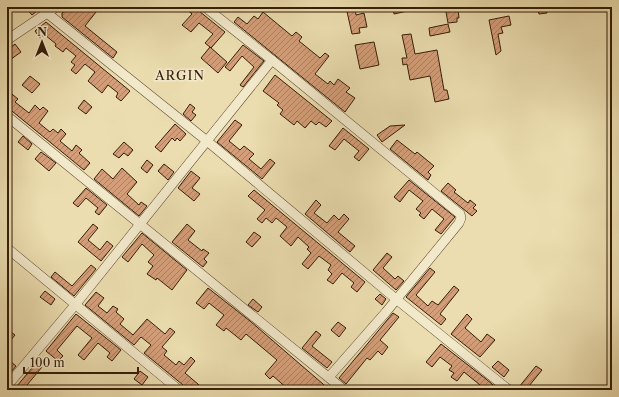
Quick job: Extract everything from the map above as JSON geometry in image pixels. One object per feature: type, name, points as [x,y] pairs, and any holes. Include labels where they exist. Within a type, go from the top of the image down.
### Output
[{"type":"street","points":[[7,40],[56,7]]},
{"type":"street","points":[[205,7],[460,214],[461,218],[459,223],[386,312],[329,378]]},
{"type":"street","points":[[47,13],[207,141],[396,299],[509,390]]},
{"type":"street","points":[[11,390],[7,386],[75,305],[272,60]]},
{"type":"street","points":[[7,116],[344,390]]},
{"type":"street","points":[[7,248],[179,390]]},
{"type":"building","points":[[25,7],[42,7],[32,15]]},
{"type":"building","points":[[71,7],[90,7],[96,12],[85,26],[117,52],[113,58],[62,17],[62,13]]},
{"type":"building","points":[[184,7],[194,7],[225,32],[211,48],[205,43],[213,34],[199,23],[191,32],[182,25],[192,14]]},
{"type":"building","points":[[346,7],[355,7],[356,15],[364,13],[367,27],[359,28],[360,33],[352,34]]},
{"type":"building","points":[[393,7],[412,7],[412,10],[394,14]]},
{"type":"building","points":[[537,7],[545,7],[547,13],[539,14]]},
{"type":"building","points":[[458,10],[459,18],[457,18],[457,22],[448,23],[446,12]]},
{"type":"building","points":[[263,12],[292,36],[296,32],[302,37],[299,41],[320,58],[325,53],[329,56],[315,74],[328,84],[330,81],[334,85],[338,79],[350,88],[346,92],[355,98],[345,112],[234,22],[238,17],[247,24],[254,16],[258,19]]},
{"type":"building","points":[[509,16],[511,25],[501,27],[503,33],[498,34],[501,51],[496,55],[489,20]]},
{"type":"building","points":[[46,22],[130,91],[121,101],[116,97],[118,93],[108,85],[102,93],[88,81],[95,72],[85,64],[76,74],[71,70],[75,65],[71,62],[76,56],[66,48],[63,52],[45,35],[40,38],[35,31]]},
{"type":"building","points":[[448,24],[450,32],[430,36],[429,28]]},
{"type":"building","points":[[411,34],[415,54],[437,50],[444,90],[447,90],[449,99],[435,102],[430,76],[410,80],[407,64],[403,65],[402,58],[407,58],[402,35]]},
{"type":"building","points":[[374,42],[379,65],[360,69],[355,45]]},
{"type":"building","points":[[15,44],[21,52],[7,62],[7,50]]},
{"type":"building","points":[[243,45],[264,61],[243,87],[240,85],[254,67],[242,56],[230,71],[225,67]]},
{"type":"building","points":[[210,47],[227,62],[218,73],[201,58]]},
{"type":"building","points":[[275,75],[332,121],[326,127],[319,122],[316,125],[311,121],[305,128],[297,121],[294,125],[280,114],[283,110],[277,105],[279,103],[263,91]]},
{"type":"building","points":[[30,76],[40,84],[32,93],[22,85]]},
{"type":"building","points":[[7,90],[18,99],[15,102],[29,113],[35,105],[40,110],[43,107],[48,111],[39,123],[50,132],[53,129],[58,133],[61,129],[66,134],[60,141],[72,151],[76,145],[82,150],[79,153],[90,163],[84,170],[7,107]]},
{"type":"building","points":[[84,100],[92,107],[86,114],[78,108]]},
{"type":"building","points":[[190,104],[195,108],[192,112],[196,115],[191,121],[183,114]]},
{"type":"building","points":[[235,120],[242,125],[229,141],[240,150],[244,146],[254,154],[249,159],[261,169],[270,159],[275,163],[262,179],[217,142]]},
{"type":"building","points":[[175,124],[186,134],[180,141],[177,138],[175,141],[172,138],[161,152],[155,147]]},
{"type":"building","points":[[405,125],[382,142],[377,135],[390,126]]},
{"type":"building","points":[[343,128],[369,149],[359,161],[354,157],[359,151],[344,139],[335,150],[329,146]]},
{"type":"building","points":[[23,136],[32,144],[28,150],[18,142]]},
{"type":"building","points":[[397,140],[415,154],[417,152],[434,166],[428,172],[431,175],[428,180],[390,149]]},
{"type":"building","points":[[124,142],[133,150],[128,156],[124,153],[119,158],[113,154]]},
{"type":"building","points":[[41,152],[56,163],[49,171],[35,159]]},
{"type":"building","points":[[147,160],[153,165],[147,173],[141,168]]},
{"type":"building","points":[[164,164],[174,172],[168,180],[158,171]]},
{"type":"building","points":[[122,168],[137,182],[127,194],[139,205],[141,202],[147,206],[139,216],[94,179],[102,169],[113,179]]},
{"type":"building","points":[[191,171],[200,178],[192,188],[200,194],[194,201],[178,188]]},
{"type":"building","points":[[409,180],[455,217],[441,234],[435,230],[444,219],[432,209],[424,219],[419,215],[421,213],[416,209],[423,201],[409,190],[400,202],[394,197]]},
{"type":"building","points":[[448,183],[456,190],[454,192],[468,203],[470,200],[476,205],[473,208],[477,211],[472,216],[441,191]]},
{"type":"building","points":[[86,188],[107,205],[99,215],[95,212],[98,208],[86,198],[78,207],[73,203]]},
{"type":"building","points":[[254,190],[365,282],[357,292],[351,287],[354,283],[342,273],[333,284],[327,280],[332,274],[328,270],[331,265],[319,256],[308,269],[302,264],[311,253],[307,249],[309,247],[298,237],[291,246],[280,236],[287,227],[276,218],[272,223],[266,218],[262,223],[257,219],[265,210],[248,196]]},
{"type":"building","points":[[316,200],[321,205],[314,213],[327,223],[334,215],[339,220],[344,214],[349,219],[338,232],[355,246],[350,252],[305,214]]},
{"type":"building","points":[[93,224],[98,228],[88,240],[100,250],[107,241],[113,246],[101,261],[78,242]]},
{"type":"building","points":[[187,224],[195,231],[188,240],[202,251],[203,249],[209,253],[204,259],[207,262],[203,267],[172,242]]},
{"type":"building","points":[[254,232],[261,237],[252,247],[246,242]]},
{"type":"building","points":[[142,233],[187,270],[172,290],[157,278],[156,280],[147,274],[153,266],[148,262],[154,255],[142,244],[128,262],[122,257]]},
{"type":"building","points":[[387,253],[392,257],[383,268],[395,279],[398,276],[404,281],[396,290],[373,270]]},
{"type":"building","points":[[91,265],[96,269],[74,296],[51,277],[55,272],[72,286]]},
{"type":"building","points":[[430,268],[435,272],[416,295],[428,306],[432,301],[438,305],[454,286],[459,290],[440,314],[446,319],[441,325],[406,297]]},
{"type":"building","points":[[208,288],[250,321],[330,390],[289,390],[273,376],[270,379],[265,374],[277,360],[246,334],[241,340],[226,328],[224,331],[216,325],[224,315],[209,303],[204,309],[196,303]]},
{"type":"building","points":[[45,291],[55,299],[51,305],[40,297]]},
{"type":"building","points":[[96,292],[104,298],[98,306],[107,313],[113,306],[118,309],[116,312],[124,319],[120,324],[133,335],[147,319],[165,334],[170,328],[175,332],[162,347],[167,351],[164,355],[176,365],[179,361],[184,365],[191,357],[195,361],[185,373],[205,390],[187,390],[144,353],[151,345],[141,337],[134,345],[85,305]]},
{"type":"building","points":[[380,294],[386,299],[382,305],[375,299]]},
{"type":"building","points":[[253,299],[262,307],[258,312],[248,305]]},
{"type":"building","points":[[393,313],[399,317],[380,340],[388,347],[382,355],[378,351],[370,360],[367,358],[346,384],[339,378]]},
{"type":"building","points":[[76,314],[121,350],[112,361],[107,357],[110,353],[98,343],[84,360],[78,355],[92,338],[77,326],[57,350],[63,356],[58,361],[46,351]]},
{"type":"building","points":[[467,314],[472,319],[465,328],[481,342],[487,334],[495,340],[480,357],[451,334]]},
{"type":"building","points":[[338,322],[346,328],[339,337],[331,330]]},
{"type":"building","points":[[7,329],[15,335],[7,345]]},
{"type":"building","points":[[316,331],[321,335],[312,346],[332,362],[327,368],[302,348]]},
{"type":"building","points":[[441,344],[499,390],[477,390],[480,385],[464,372],[457,381],[451,377],[454,373],[449,370],[452,366],[440,357],[432,367],[426,362]]},
{"type":"building","points":[[10,361],[16,366],[7,377],[7,364]]},
{"type":"building","points":[[498,361],[509,370],[504,377],[492,367]]},
{"type":"building","points":[[37,362],[42,367],[27,385],[33,390],[21,390],[17,386]]},
{"type":"building","points":[[536,366],[542,370],[529,386],[535,390],[522,390],[519,387]]},
{"type":"building","points":[[140,371],[148,377],[142,385],[134,379]]},
{"type":"district","name":"ARGIN","points":[[180,75]]}]
